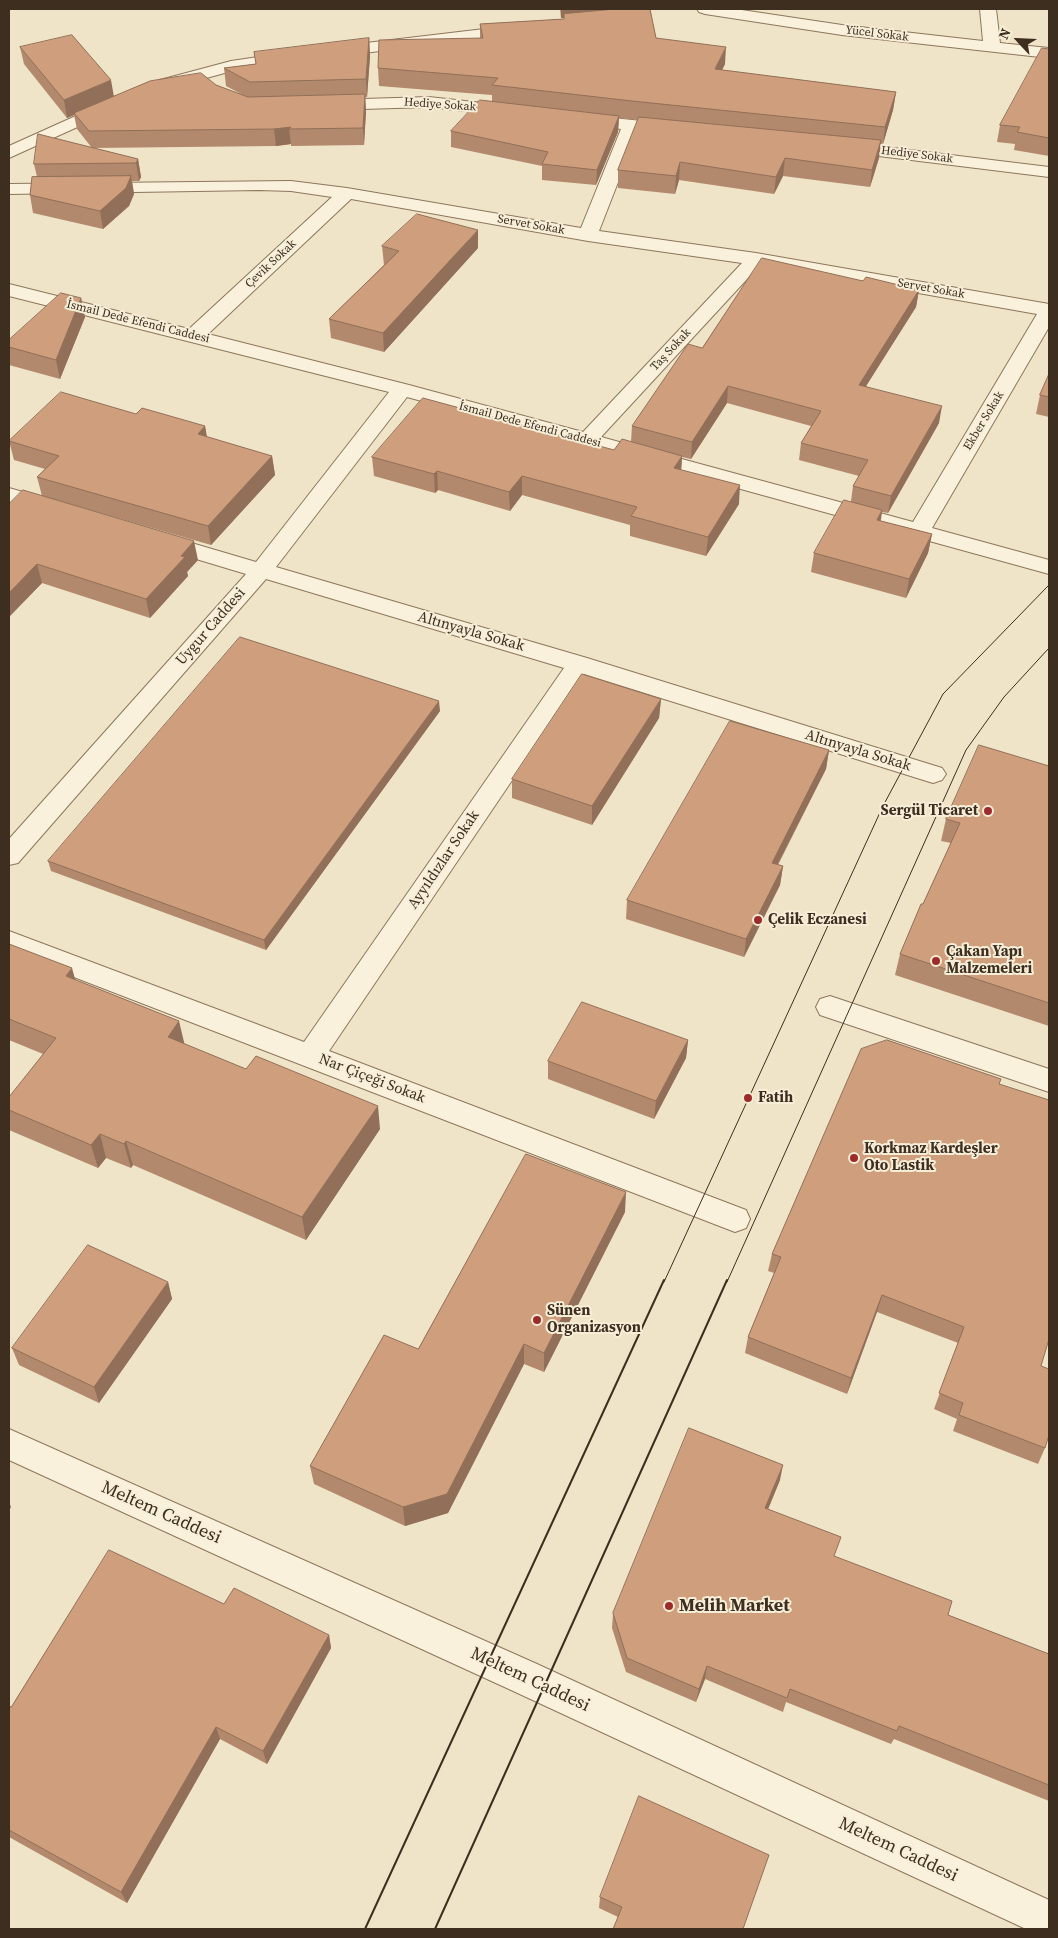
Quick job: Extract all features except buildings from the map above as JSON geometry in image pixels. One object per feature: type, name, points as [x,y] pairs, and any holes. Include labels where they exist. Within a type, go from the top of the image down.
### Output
[{"type":"street","name":"Yücel Sokak","points":[[705,9],[839,23],[992,48],[1049,53]]},
{"type":"street","points":[[988,9],[992,48]]},
{"type":"street","points":[[148,90],[197,74],[231,66],[312,54],[538,28]]},
{"type":"street","points":[[197,74],[211,86]]},
{"type":"street","points":[[9,153],[125,100]]},
{"type":"street","name":"Hediye Sokak","points":[[312,106],[429,102],[530,114]]},
{"type":"street","points":[[567,118],[690,131]]},
{"type":"street","points":[[588,235],[631,126]]},
{"type":"street","name":"Hediye Sokak","points":[[824,144],[1049,172]]},
{"type":"street","name":"Servet Sokak","points":[[9,188],[291,186],[347,193],[588,235],[756,259],[1049,310]]},
{"type":"street","name":"Çevik Sokak","points":[[195,335],[347,193]]},
{"type":"street","name":"Taş Sokak","points":[[587,440],[756,259]]},
{"type":"street","name":"İsmail Dede Efendi Caddesi","points":[[9,290],[195,335],[402,389],[1049,567]]},
{"type":"street","name":"Ekber Sokak","points":[[919,532],[1049,310]]},
{"type":"street","name":"Uygur Caddesi","points":[[9,856],[260,571],[402,389]]},
{"type":"street","points":[[12,500],[75,515]]},
{"type":"street","name":"Altınyayla Sokak","points":[[140,534],[579,664],[932,774]]},
{"type":"street","name":"Ayyıldızlar Sokak","points":[[310,1056],[579,664]]},
{"type":"street","name":"Nar Çiçeği Sokak","points":[[9,941],[735,1219]]},
{"type":"street","points":[[830,1007],[1049,1081]]},
{"type":"street","name":"Meltem Caddesi","points":[[9,1444],[531,1680],[1049,1920]]},
{"type":"tram line","points":[[664,1282],[883,806],[943,694],[1049,585]]},
{"type":"tram line","points":[[727,1282],[966,750],[1004,697],[1049,648]]},
{"type":"tram line","points":[[365,1929],[664,1280]]},
{"type":"tram line","points":[[435,1929],[727,1280]]},
{"type":"place","name":"Sergül Ticaret","points":[[988,811]]},
{"type":"place","name":"Çelik Eczanesi","points":[[758,920]]},
{"type":"place","name":"Çakan Yapı Malzemeleri","points":[[936,961]]},
{"type":"place","name":"Fatih","points":[[748,1098]]},
{"type":"place","name":"Korkmaz Kardeşler Oto Lastik","points":[[854,1158]]},
{"type":"place","name":"Sünen Organizasyon","points":[[537,1320]]},
{"type":"place","name":"Melih Market","points":[[669,1606]]}]
